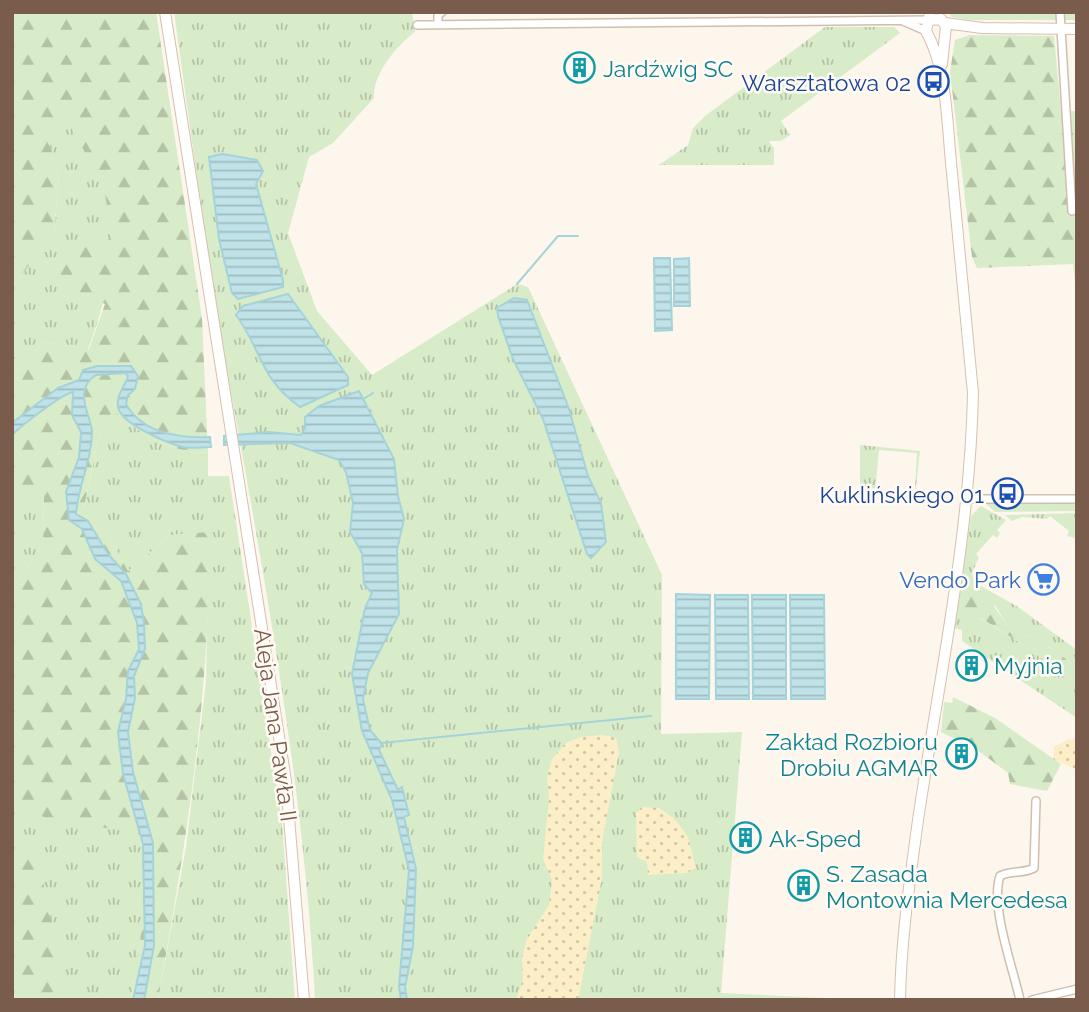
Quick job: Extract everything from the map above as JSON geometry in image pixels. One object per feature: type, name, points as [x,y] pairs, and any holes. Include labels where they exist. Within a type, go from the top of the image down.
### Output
[{"type":"street","name":"Aleja Jana Pawła II","points":[[165,12],[286,781],[304,1000]]},
{"type":"street","points":[[438,24],[438,15],[442,12]]},
{"type":"street","points":[[1060,12],[1072,211]]},
{"type":"street","points":[[417,25],[899,19],[982,28],[1077,29]]},
{"type":"street","points":[[900,1000],[904,919],[967,499],[973,393],[936,24]]},
{"type":"street","points":[[967,499],[1077,499]]},
{"type":"street","points":[[1020,1000],[997,884],[1000,876],[1007,872],[1028,872],[1034,868],[1036,801]]},
{"type":"street","points":[[1032,1000],[1077,989]]},
{"type":"green space","points":[[12,12],[156,12],[202,318],[208,453],[158,442],[116,413],[99,435],[84,507],[105,530],[128,571],[171,535],[209,532],[206,650],[195,767],[158,1000],[130,1000],[142,917],[143,876],[139,834],[12,811],[12,590],[43,543],[44,496],[12,498],[12,375],[44,342],[89,349],[105,304],[55,281],[63,247],[112,239],[104,186],[69,124],[43,125],[59,176],[54,234],[12,287]]},
{"type":"green space","points":[[174,12],[412,12],[415,32],[381,70],[374,89],[374,98],[333,143],[309,157],[288,233],[317,311],[372,375],[517,284],[528,287],[662,575],[661,734],[742,732],[721,993],[866,1000],[315,1000],[295,779],[202,213]]},
{"type":"green space","points":[[948,12],[1077,12],[1077,20],[970,20],[952,17]]},
{"type":"green space","points":[[825,27],[894,27],[900,33],[781,121],[790,135],[781,141],[769,141],[774,149],[774,165],[659,165],[688,145],[693,128],[705,116]]},
{"type":"green space","points":[[969,35],[1054,36],[1061,111],[1075,111],[1077,298],[1073,264],[977,268],[972,257],[950,72],[955,40]]},
{"type":"green space","points":[[42,124],[69,124],[101,177],[110,206],[112,226],[110,268],[101,310],[88,349],[44,342],[12,375],[12,287],[54,234],[59,176]]},
{"type":"green space","points":[[116,412],[158,442],[208,453],[208,476],[229,476],[282,822],[295,1000],[158,1000],[186,847],[206,681],[209,533],[171,535],[128,571],[105,530],[84,508],[99,435]]},
{"type":"green space","points":[[860,445],[920,451],[914,505],[917,453],[879,450],[875,491],[872,494],[860,493]]},
{"type":"green space","points":[[44,495],[43,543],[12,590],[12,498]]},
{"type":"green space","points":[[984,502],[1077,503],[1077,511],[995,512]]},
{"type":"green space","points":[[981,506],[1006,520],[997,530],[1000,533],[997,538],[993,535],[976,554],[979,557],[972,573],[974,582],[1018,607],[1077,650],[1077,669],[1057,651],[1007,625],[995,605],[980,618],[1022,644],[1077,684],[1077,718],[962,641],[962,630],[954,628],[971,516]]},
{"type":"green space","points":[[1077,513],[1075,538],[1067,536],[1069,531],[1050,516],[1047,519],[1022,517],[1012,521],[1005,515]]},
{"type":"green space","points":[[973,592],[989,599],[1007,625],[1057,651],[1077,669],[1077,684],[1022,644],[965,608],[965,600]]},
{"type":"green space","points":[[953,697],[995,718],[1061,764],[1047,791],[1010,784],[1008,773],[976,749],[941,732],[944,702],[952,703]]},
{"type":"green space","points":[[12,811],[137,831],[139,834],[144,878],[144,918],[130,1000],[12,1000]]},
{"type":"green space","points":[[37,855],[58,950],[58,1000],[12,1000],[12,859]]},
{"type":"sand","points":[[603,735],[616,738],[619,752],[602,842],[602,878],[578,1000],[516,1000],[523,979],[522,958],[527,939],[549,905],[552,880],[543,859],[549,799],[547,777],[552,759],[566,743],[580,737]]},
{"type":"sand","points":[[1068,739],[1077,740],[1077,770],[1053,759],[1054,747]]},
{"type":"sand","points":[[642,807],[659,808],[674,818],[688,837],[696,868],[686,873],[648,875],[647,862],[637,857],[636,813]]},
{"type":"water","points":[[222,154],[257,160],[263,171],[256,184],[283,287],[238,299],[232,293],[219,239],[209,157]]},
{"type":"water","points":[[654,258],[670,258],[672,330],[655,331]]},
{"type":"water","points":[[689,258],[690,306],[674,306],[674,259]]},
{"type":"water","points":[[288,294],[348,377],[348,385],[300,407],[276,385],[236,315],[243,306]]},
{"type":"water","points":[[514,298],[527,300],[569,409],[588,476],[601,503],[606,542],[591,558],[587,554],[543,419],[513,359],[498,316],[497,308]]},
{"type":"water","points":[[97,366],[131,366],[138,376],[135,389],[128,395],[126,404],[133,414],[152,428],[163,432],[210,437],[211,447],[189,448],[176,445],[127,420],[118,407],[119,394],[128,376],[125,373],[96,375],[85,388],[85,403],[92,431],[76,514],[88,521],[108,554],[126,574],[141,604],[144,623],[145,649],[134,676],[135,698],[128,732],[133,772],[153,843],[154,946],[144,1000],[133,1000],[145,945],[143,844],[123,774],[118,732],[126,699],[128,671],[139,649],[137,623],[121,581],[95,559],[82,529],[69,520],[66,492],[79,457],[81,432],[72,415],[73,392],[52,404],[12,435],[12,423],[58,388],[79,380],[83,370]]},
{"type":"water","points":[[359,391],[394,459],[398,496],[404,519],[397,550],[399,614],[368,673],[363,699],[370,730],[382,744],[379,750],[398,790],[402,787],[409,815],[404,817],[416,869],[413,947],[405,987],[407,1000],[401,1000],[399,986],[409,870],[392,800],[362,731],[352,674],[365,608],[372,593],[364,584],[362,553],[350,532],[353,503],[346,472],[339,460],[290,443],[224,445],[224,436],[269,432],[301,435],[305,428],[305,417],[319,406]]},
{"type":"water","points":[[676,594],[710,595],[709,699],[676,699]]},
{"type":"water","points":[[715,595],[748,595],[749,699],[716,699]]},
{"type":"water","points":[[752,595],[786,595],[786,699],[753,699]]},
{"type":"water","points":[[790,595],[824,595],[825,699],[791,699]]},
{"type":"waterway","points":[[517,284],[558,236],[578,236]]},
{"type":"waterway","points":[[365,398],[373,393]]},
{"type":"waterway","points":[[381,743],[651,716]]},
{"type":"place","name":"Jardźwig SC","points":[[580,68]]},
{"type":"place","name":"Warsztatowa 02","points":[[934,82]]},
{"type":"place","name":"Kuklińskiego 01","points":[[1007,494]]},
{"type":"place","name":"Vendo Park","points":[[1044,579]]},
{"type":"place","name":"Myjnia","points":[[971,665]]},
{"type":"place","name":"Zakład Rozbioru Drobiu AGMAR","points":[[961,754]]},
{"type":"place","name":"Ak-Sped","points":[[746,838]]},
{"type":"place","name":"S. Zasada Montownia Mercedesa","points":[[803,886]]}]
